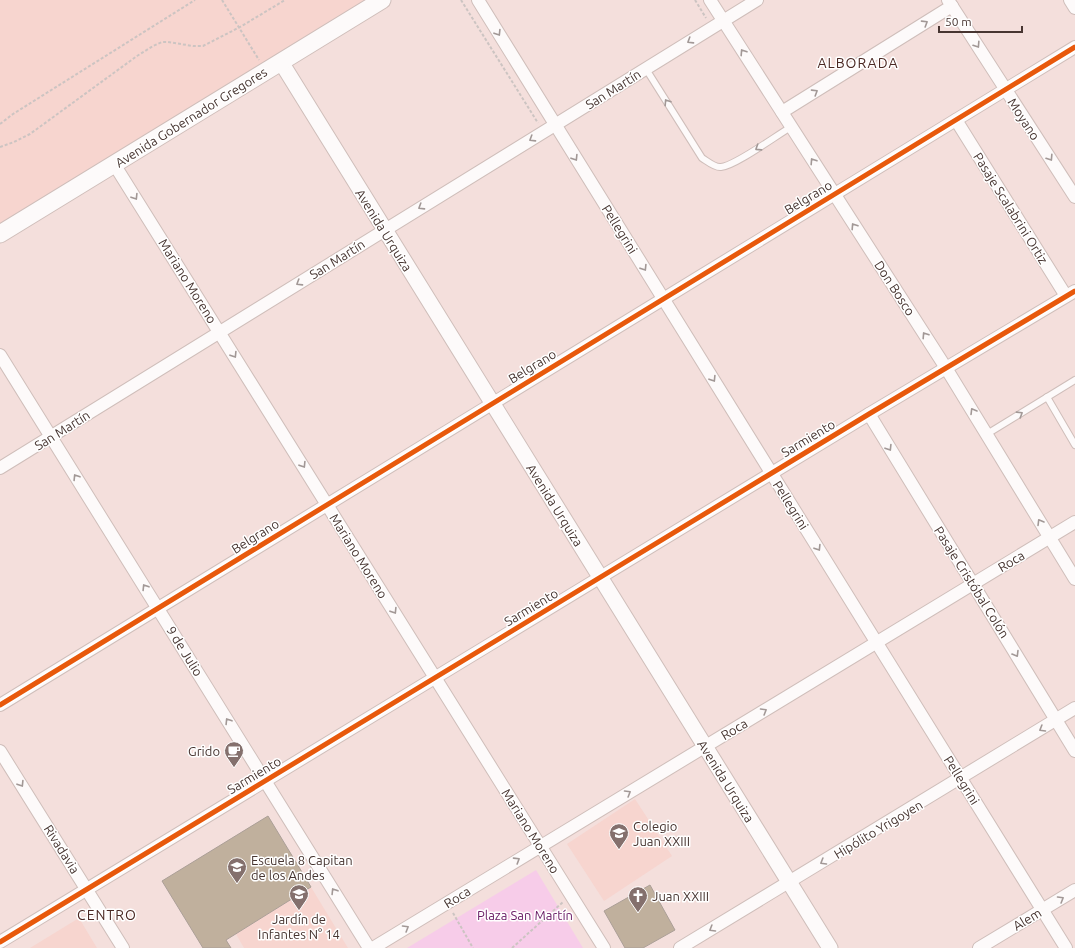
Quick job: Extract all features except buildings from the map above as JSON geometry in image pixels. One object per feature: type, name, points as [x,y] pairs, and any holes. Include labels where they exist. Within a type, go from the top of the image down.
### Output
[{"type":"main road","name":"Avenida Gobernador Gregores","points":[[0,234],[382,0]]},
{"type":"street","name":"Pellegrini","points":[[478,0],[1066,948]]},
{"type":"street","name":"Don Bosco","points":[[710,0],[946,368],[1075,579]]},
{"type":"street","name":"San Martín","points":[[0,468],[757,0]]},
{"type":"street","points":[[1070,0],[1075,8]]},
{"type":"street","points":[[782,112],[950,3]]},
{"type":"street","name":"Moyano","points":[[950,3],[1075,197]]},
{"type":"street","name":"Belgrano","points":[[0,705],[1075,47]]},
{"type":"street","name":"Avenida Urquiza","points":[[281,62],[830,948]]},
{"type":"street","name":"Pasaje Scalabrini Ortiz","points":[[956,120],[1071,294]]},
{"type":"street","name":"Mariano Moreno","points":[[114,164],[604,948]]},
{"type":"street","name":"Sarmiento","points":[[0,942],[869,414],[1071,294]]},
{"type":"street","name":"9 de Julio","points":[[0,355],[369,948]]},
{"type":"street","name":"Pasaje Cristóbal Colón","points":[[869,414],[1075,751]]},
{"type":"street","name":"Roca","points":[[373,948],[448,904],[540,846],[1075,522]]},
{"type":"street","name":"Hipólito Yrigoyen","points":[[680,948],[1075,708]]},
{"type":"street","name":"Rivadavia","points":[[0,751],[123,948]]},
{"type":"street","name":"Alem","points":[[980,948],[1075,890]]},
{"type":"lane","points":[[646,69],[702,158],[710,163],[721,167],[736,162],[791,127]]},
{"type":"lane","points":[[987,434],[1075,380]]},
{"type":"lane","points":[[1047,398],[1075,445]]},
{"type":"path","points":[[0,124],[13,114],[195,0]]},
{"type":"path","points":[[222,0],[266,71]]},
{"type":"path","points":[[0,147],[30,134],[153,46],[168,42],[203,46],[240,28],[285,0]]},
{"type":"path","points":[[461,0],[544,132]]},
{"type":"path","points":[[695,0],[712,28]]},
{"type":"path","points":[[512,948],[571,894]]},
{"type":"path","points":[[448,904],[473,948]]},
{"type":"shaded area","points":[[0,0],[382,0],[0,234]]},
{"type":"shaded area","name":"Colegio Juan XXIII","points":[[635,799],[672,856],[604,901],[567,844]]},
{"type":"shaded area","name":"Jardín de Infantes N° 14","points":[[311,887],[348,948],[244,948],[236,934]]},
{"type":"shaded area","points":[[79,918],[97,948],[30,948]]},
{"type":"green space","name":"Plaza San Martín","points":[[536,870],[583,948],[407,948]]},
{"type":"cycle path","points":[[0,705],[1075,47]]},
{"type":"cycle path","points":[[0,942],[869,414],[1075,291]]},
{"type":"place","name":"Grido","points":[[234,768]]},
{"type":"place","name":"Colegio Juan XXIII","points":[[619,850]]},
{"type":"place","name":"Escuela 8 Capitan de los Andes","points":[[237,884]]},
{"type":"place","name":"Jardín de Infantes N° 14","points":[[299,911]]},
{"type":"place","name":"Juan XXIII","points":[[638,913]]},
{"type":"district","name":"ALBORADA","points":[[858,63]]},
{"type":"district","name":"CENTRO","points":[[107,915]]}]
